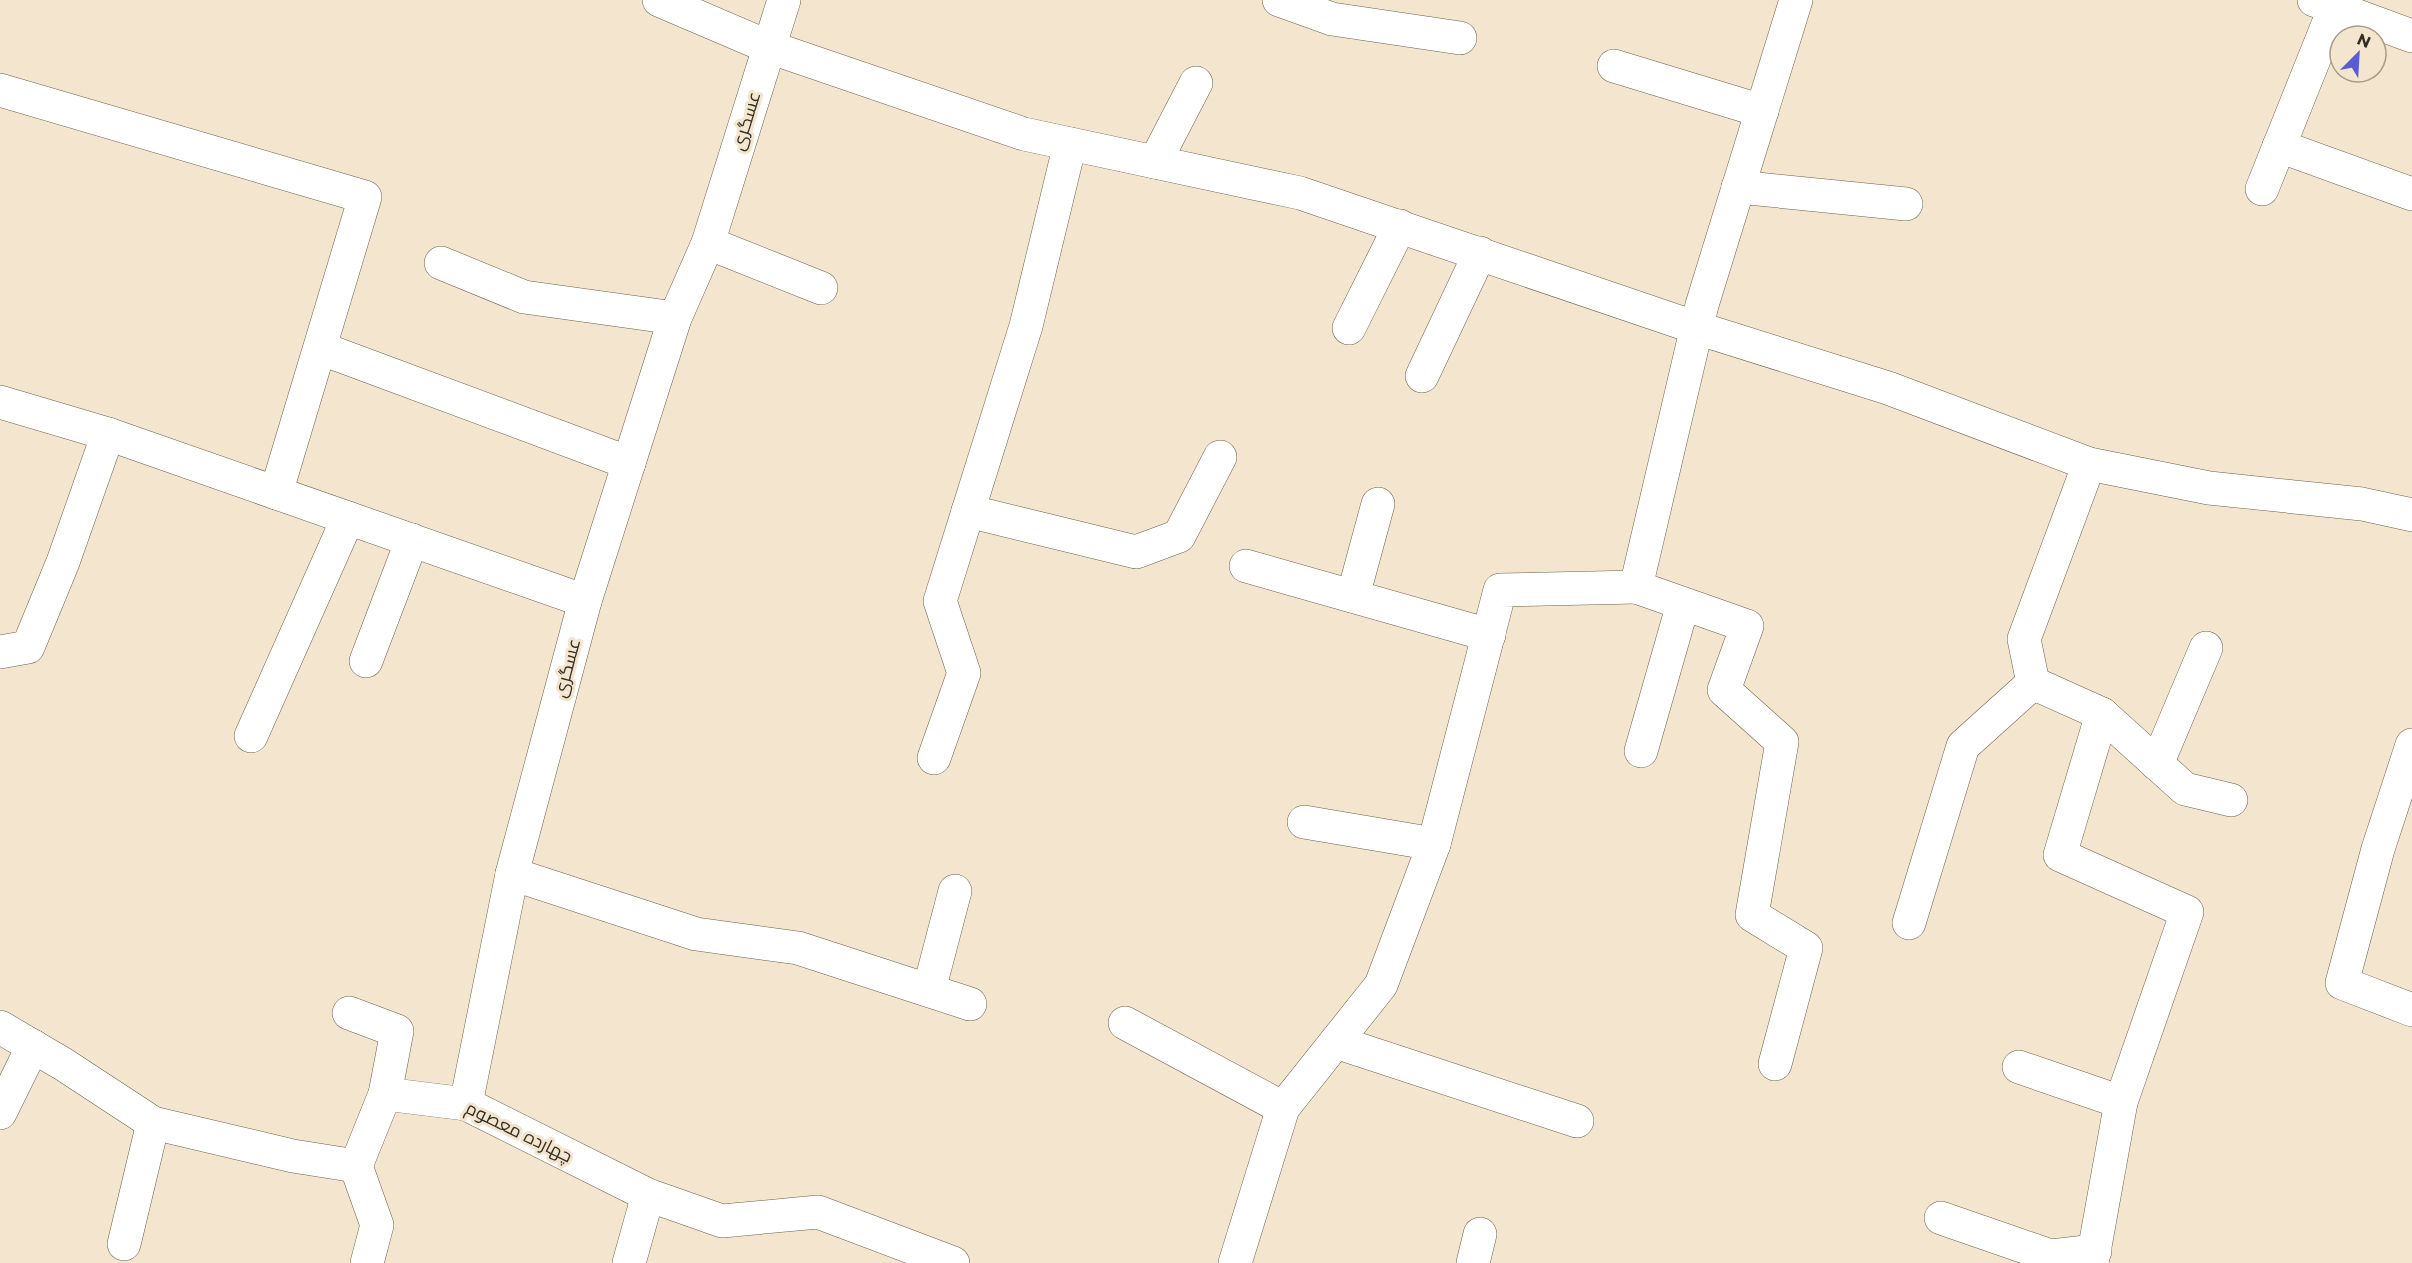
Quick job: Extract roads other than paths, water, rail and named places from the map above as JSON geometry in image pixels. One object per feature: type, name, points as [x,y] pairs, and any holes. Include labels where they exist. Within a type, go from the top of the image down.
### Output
[{"type":"street","points":[[659,0],[770,47],[1024,134],[1300,193],[1697,328],[1888,388],[2089,464],[2209,488],[2362,504],[2412,515]]},
{"type":"street","name":"عسگری","points":[[466,1104],[512,874],[585,601],[675,318],[708,243],[784,0]]},
{"type":"street","points":[[1279,0],[1332,19],[1460,38]]},
{"type":"street","points":[[1636,587],[1697,328],[1796,0]]},
{"type":"street","points":[[2262,189],[2279,146],[2324,4],[2412,36]]},
{"type":"street","points":[[1614,66],[1762,111]]},
{"type":"street","points":[[1155,162],[1196,83]]},
{"type":"street","points":[[0,90],[365,197],[276,493]]},
{"type":"street","points":[[934,758],[964,673],[940,601],[1026,326],[1070,144]]},
{"type":"street","points":[[2279,146],[2412,194]]},
{"type":"street","points":[[1738,187],[1905,204]]},
{"type":"street","points":[[1349,328],[1400,226]]},
{"type":"street","points":[[708,243],[820,288]]},
{"type":"street","points":[[1422,375],[1480,253]]},
{"type":"street","points":[[441,263],[524,297],[675,318]]},
{"type":"street","points":[[320,348],[629,463]]},
{"type":"street","points":[[0,402],[108,434],[585,601]]},
{"type":"street","points":[[0,652],[28,647],[63,562],[108,434]]},
{"type":"street","points":[[968,511],[1136,552],[1179,536],[1220,457]]},
{"type":"street","points":[[2032,683],[2024,639],[2089,464]]},
{"type":"street","points":[[1353,596],[1378,504]]},
{"type":"street","points":[[252,736],[348,518]]},
{"type":"street","points":[[366,661],[412,540]]},
{"type":"street","points":[[1246,566],[1489,635]]},
{"type":"street","points":[[1235,1263],[1283,1108],[1381,985],[1434,844],[1500,590],[1636,587],[1747,626],[1724,690],[1782,742],[1752,915],[1806,948],[1775,1064]]},
{"type":"street","points":[[1641,751],[1683,604]]},
{"type":"street","points":[[2157,764],[2206,648]]},
{"type":"street","points":[[2032,683],[2102,714],[2185,789],[2231,800]]},
{"type":"street","points":[[1909,923],[1964,746],[2032,683]]},
{"type":"street","points":[[1941,1218],[2051,1256],[2093,1257],[2121,1102],[2187,912],[2060,855],[2102,714]]},
{"type":"street","points":[[2412,745],[2378,849],[2342,983],[2412,1010]]},
{"type":"street","points":[[1304,822],[1434,844]]},
{"type":"street","points":[[512,874],[696,934],[798,948],[970,1004]]},
{"type":"street","points":[[929,990],[955,891]]},
{"type":"street","points":[[349,1013],[397,1031],[385,1094],[356,1166],[377,1225],[367,1263]]},
{"type":"street","points":[[1125,1023],[1283,1108]]},
{"type":"street","points":[[0,1027],[153,1123],[293,1156],[356,1166]]},
{"type":"street","points":[[1336,1042],[1577,1121]]},
{"type":"street","points":[[0,1113],[33,1046]]},
{"type":"street","points":[[2019,1067],[2121,1102]]},
{"type":"street","name":"چهارده معصوم","points":[[385,1094],[466,1104],[648,1195],[722,1221],[818,1212],[953,1263]]},
{"type":"street","points":[[124,1244],[153,1123]]},
{"type":"street","points":[[628,1263],[648,1195]]}]
